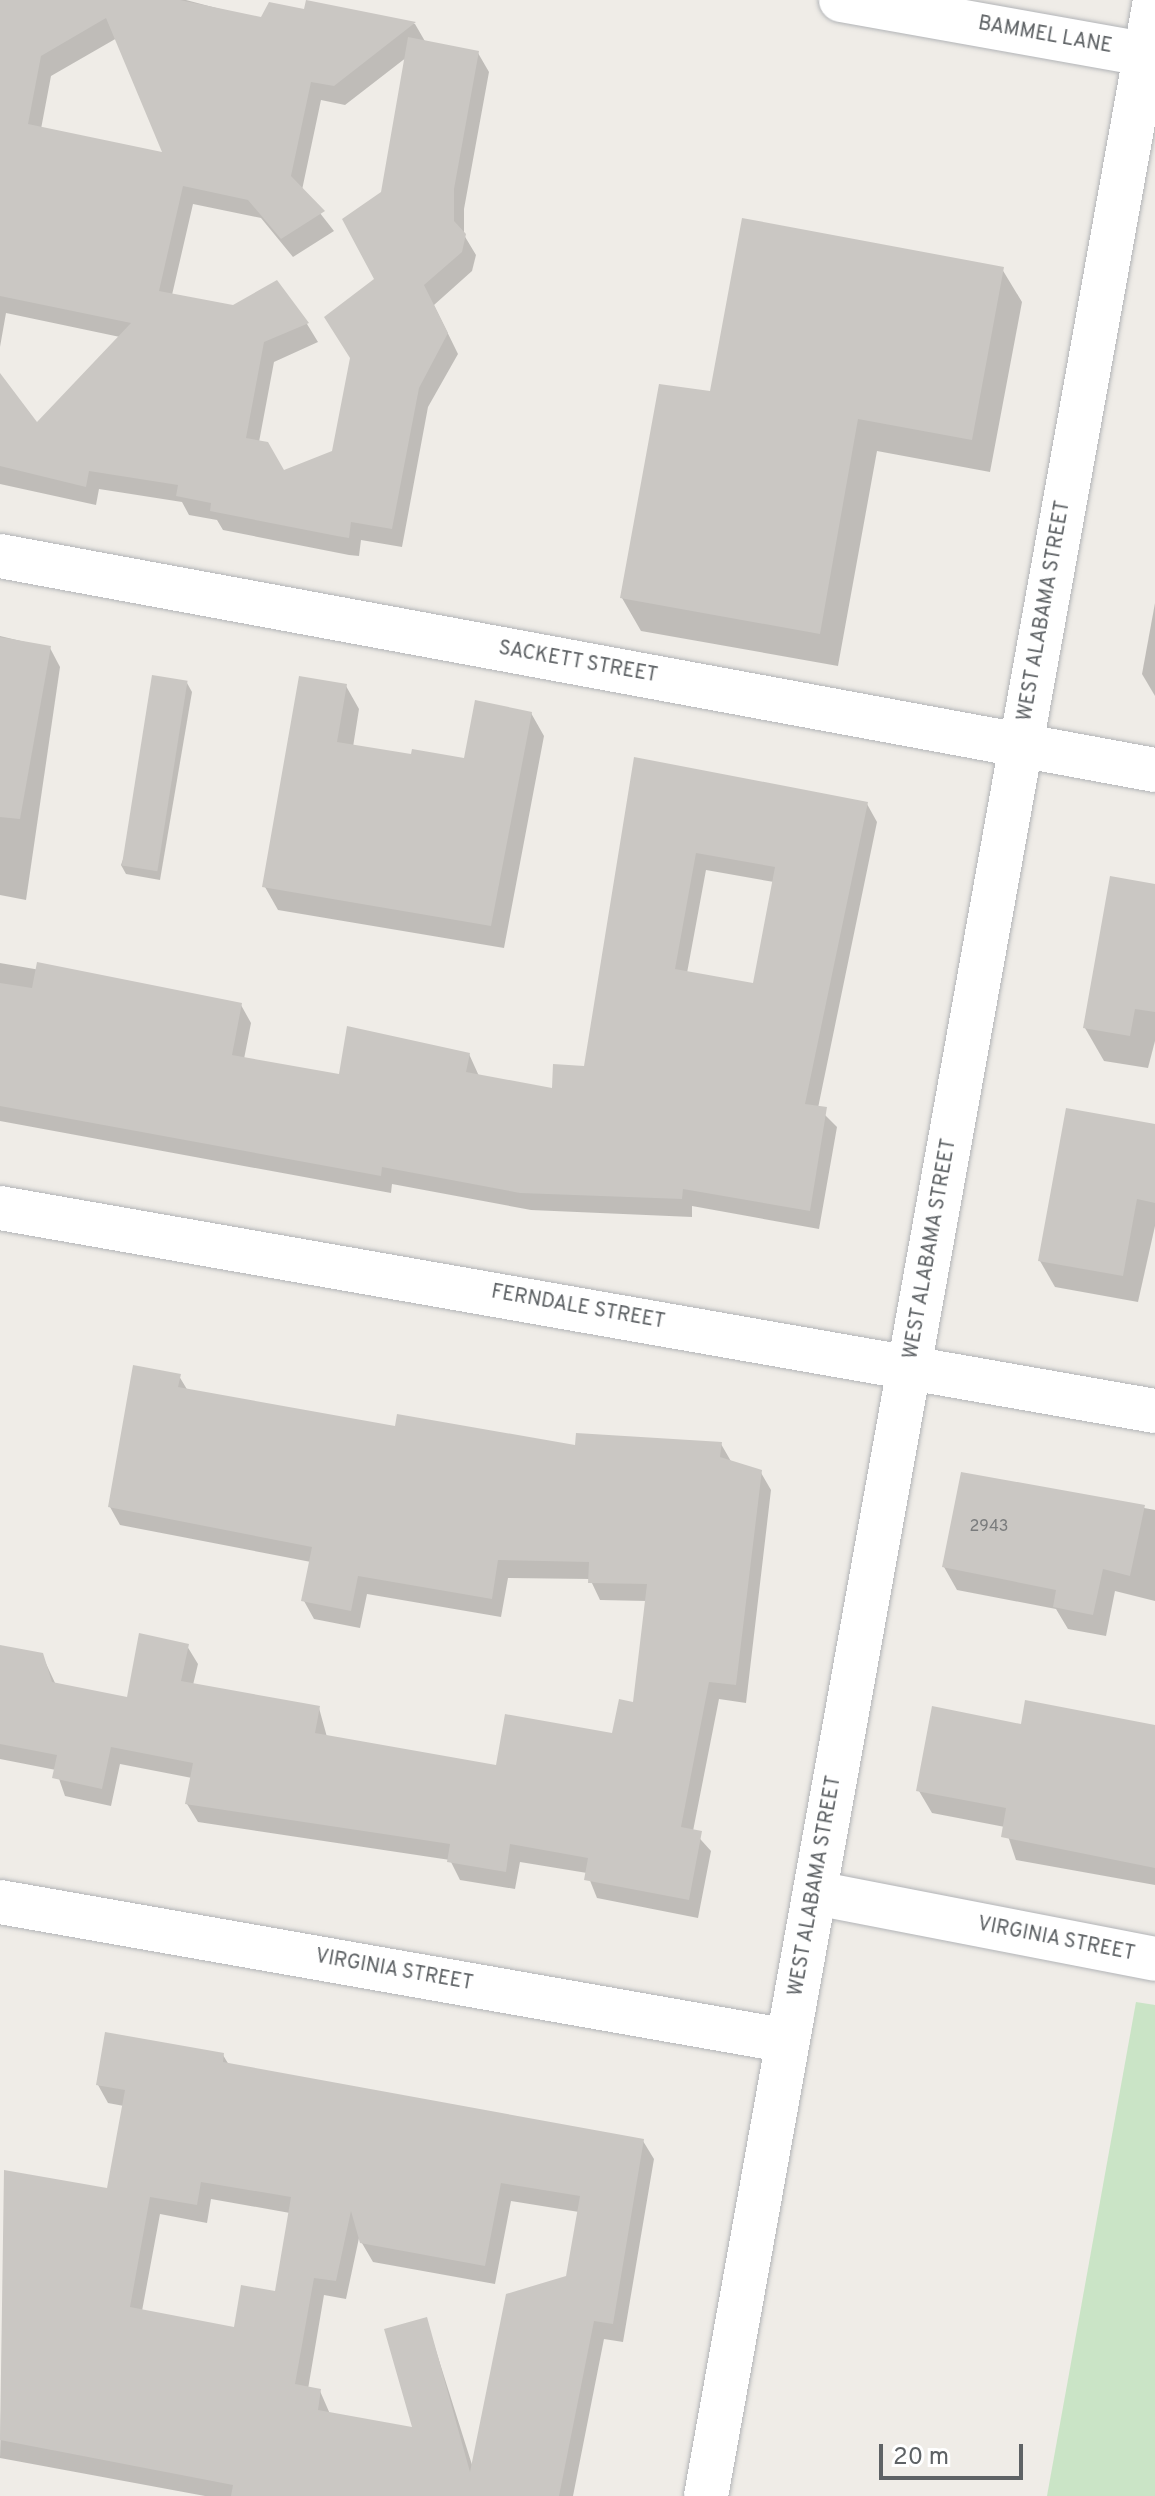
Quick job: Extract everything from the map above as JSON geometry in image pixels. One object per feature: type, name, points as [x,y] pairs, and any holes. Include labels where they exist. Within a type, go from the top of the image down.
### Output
[{"type":"street","name":"BAMMEL LANE","points":[[841,0],[1150,55]]},
{"type":"street","name":"WEST ALABAMA STREET","points":[[706,2496],[1021,746],[1150,55],[1155,1]]},
{"type":"street","name":"SACKETT STREET","points":[[0,556],[1155,770]]},
{"type":"street","name":"FERNDALE STREET","points":[[0,1208],[910,1365],[1155,1411]]},
{"type":"street","name":"VIRGINIA STREET","points":[[816,1893],[1155,1959]]},
{"type":"street","name":"VIRGINIA STREET","points":[[0,1902],[788,2041]]},
{"type":"green space","points":[[1136,2002],[1155,2005],[1155,2496],[1047,2496]]},
{"type":"building","points":[[0,0],[180,0],[261,17],[269,2],[304,9],[306,0],[416,22],[334,86],[311,82],[291,176],[325,211],[281,239],[248,200],[183,186],[159,291],[233,305],[277,280],[309,323],[264,342],[246,438],[268,442],[284,470],[332,451],[350,358],[324,317],[374,279],[342,219],[381,192],[408,37],[479,51],[454,189],[454,221],[466,234],[462,252],[424,285],[448,333],[419,388],[392,529],[351,522],[349,538],[210,511],[211,503],[176,496],[178,485],[89,471],[86,487],[0,466],[0,373],[37,422],[131,323],[0,296]],"holes":[[[106,18],[162,152],[28,124],[41,56]]]},
{"type":"building","points":[[742,218],[1004,267],[972,440],[858,419],[820,634],[620,598],[659,384],[710,391]]},
{"type":"building","points":[[0,637],[51,646],[20,819],[0,817]]},
{"type":"building","points":[[152,675],[188,681],[157,871],[122,866]]},
{"type":"building","points":[[299,676],[347,684],[337,742],[411,754],[412,749],[464,758],[475,700],[532,712],[491,926],[262,887]]},
{"type":"building","points":[[634,757],[868,802],[805,1104],[827,1107],[810,1211],[683,1189],[682,1199],[520,1193],[382,1167],[381,1176],[0,1106],[0,983],[32,988],[37,962],[242,1003],[232,1055],[339,1074],[347,1026],[470,1053],[466,1072],[552,1088],[553,1064],[584,1066]],"holes":[[[696,853],[775,867],[753,983],[675,969]]]},
{"type":"building","points":[[1110,876],[1155,884],[1155,1012],[1135,1009],[1130,1036],[1083,1028]]},
{"type":"building","points":[[1066,1108],[1155,1124],[1155,1203],[1137,1199],[1123,1276],[1038,1261]]},
{"type":"building","points":[[133,1365],[181,1374],[178,1387],[395,1426],[397,1414],[575,1445],[576,1433],[722,1442],[720,1457],[762,1470],[736,1685],[709,1682],[681,1827],[702,1831],[689,1900],[584,1880],[588,1858],[510,1844],[506,1872],[447,1862],[450,1844],[185,1804],[193,1763],[111,1747],[102,1789],[52,1778],[57,1755],[0,1744],[0,1645],[43,1653],[52,1682],[127,1697],[139,1633],[189,1644],[181,1681],[320,1706],[315,1733],[496,1765],[505,1714],[612,1733],[619,1699],[633,1702],[647,1584],[588,1583],[589,1562],[498,1560],[492,1599],[358,1576],[351,1611],[301,1601],[312,1547],[108,1507]]},
{"type":"building","points":[[961,1472],[1145,1505],[1130,1576],[1103,1569],[1093,1615],[1053,1607],[1056,1590],[942,1567]]},
{"type":"building","points":[[1025,1700],[1155,1725],[1155,1868],[1001,1837],[1006,1808],[916,1791],[932,1706],[1021,1724]]},
{"type":"building","points":[[105,2032],[224,2053],[223,2062],[644,2139],[613,2324],[594,2321],[559,2496],[231,2496],[233,2485],[0,2440],[4,2170],[107,2188],[125,2090],[96,2085]],"holes":[[[201,2182],[291,2197],[275,2291],[241,2285],[234,2327],[130,2307],[150,2197],[197,2205]],[[501,2183],[580,2196],[566,2276],[506,2294],[470,2472],[427,2317],[384,2329],[412,2427],[318,2410],[321,2389],[295,2384],[314,2278],[336,2281],[351,2211],[360,2243],[485,2266]]]}]
